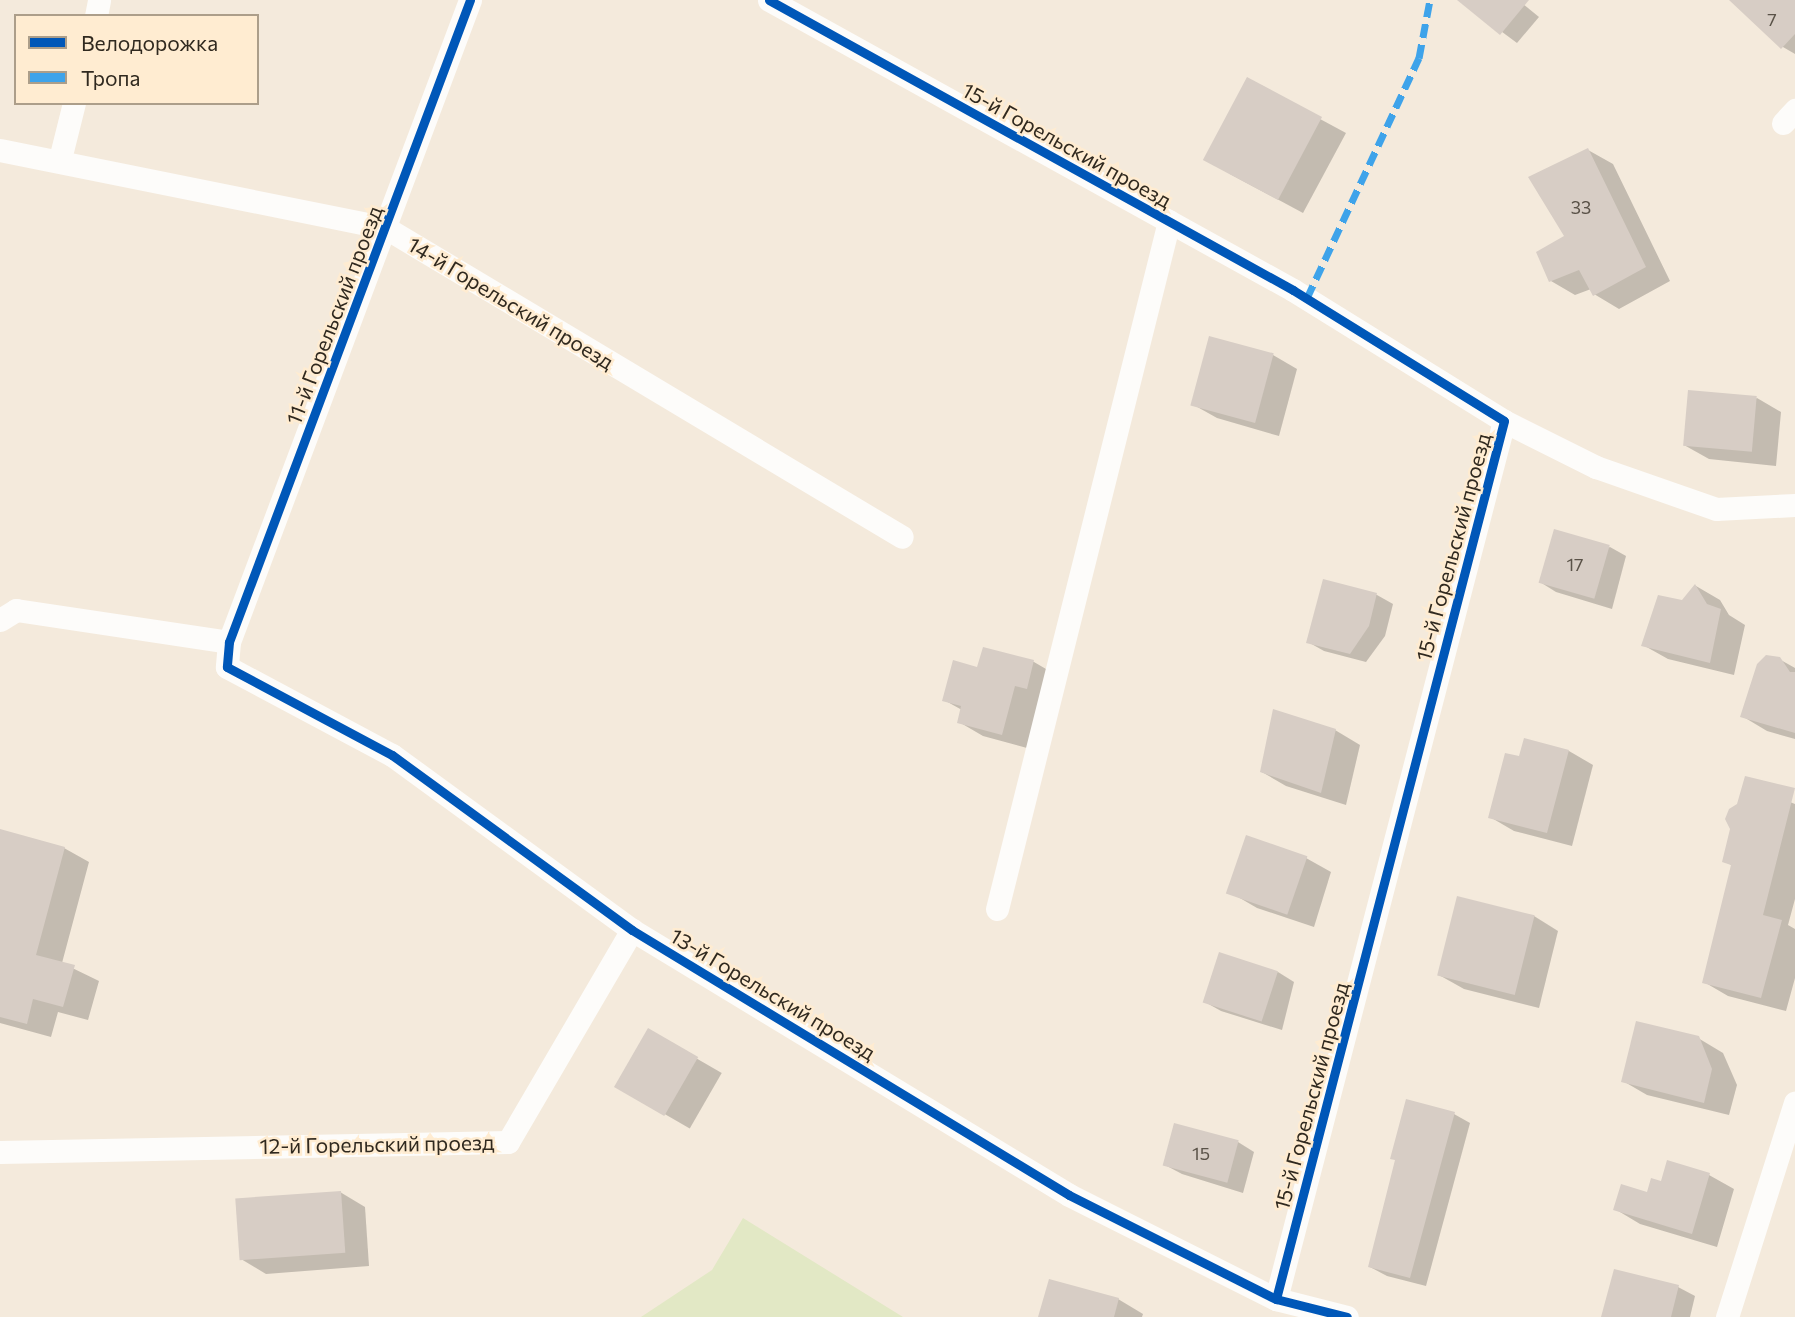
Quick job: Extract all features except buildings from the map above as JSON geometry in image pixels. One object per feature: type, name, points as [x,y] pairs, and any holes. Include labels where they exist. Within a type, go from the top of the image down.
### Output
[{"type":"street","name":"11-й Горельский проезд","points":[[229,642],[470,0]]},
{"type":"street","name":"15-й Горельский проезд","points":[[769,0],[1293,290],[1504,421],[1596,467],[1716,509],[1795,505]]},
{"type":"street","points":[[60,159],[74,105]]},
{"type":"street","name":"14-й Горельский проезд","points":[[0,150],[60,159],[386,228],[902,537]]},
{"type":"street","name":"15-й Горельский проезд","points":[[996,909],[1169,221]]},
{"type":"street","name":"15-й Горельский проезд","points":[[1276,1298],[1504,421]]},
{"type":"street","points":[[0,620],[16,610],[229,642]]},
{"type":"street","name":"13-й Горельский проезд","points":[[229,642],[228,667],[392,755],[632,930],[1069,1195],[1276,1298],[1347,1317]]},
{"type":"street","name":"12-й Горельский проезд","points":[[0,1152],[508,1142],[632,930]]},
{"type":"street","points":[[1727,1317],[1795,1103]]},
{"type":"green space","points":[[743,1218],[903,1317],[641,1317],[712,1270]]},
{"type":"marked path","points":[[1307,298],[1419,58],[1430,0]]},
{"type":"cycle path","points":[[470,0],[229,642],[227,667],[392,755],[632,930],[1069,1195],[1276,1299],[1347,1317]]},
{"type":"cycle path","points":[[769,0],[1293,290],[1504,421],[1276,1299]]}]
